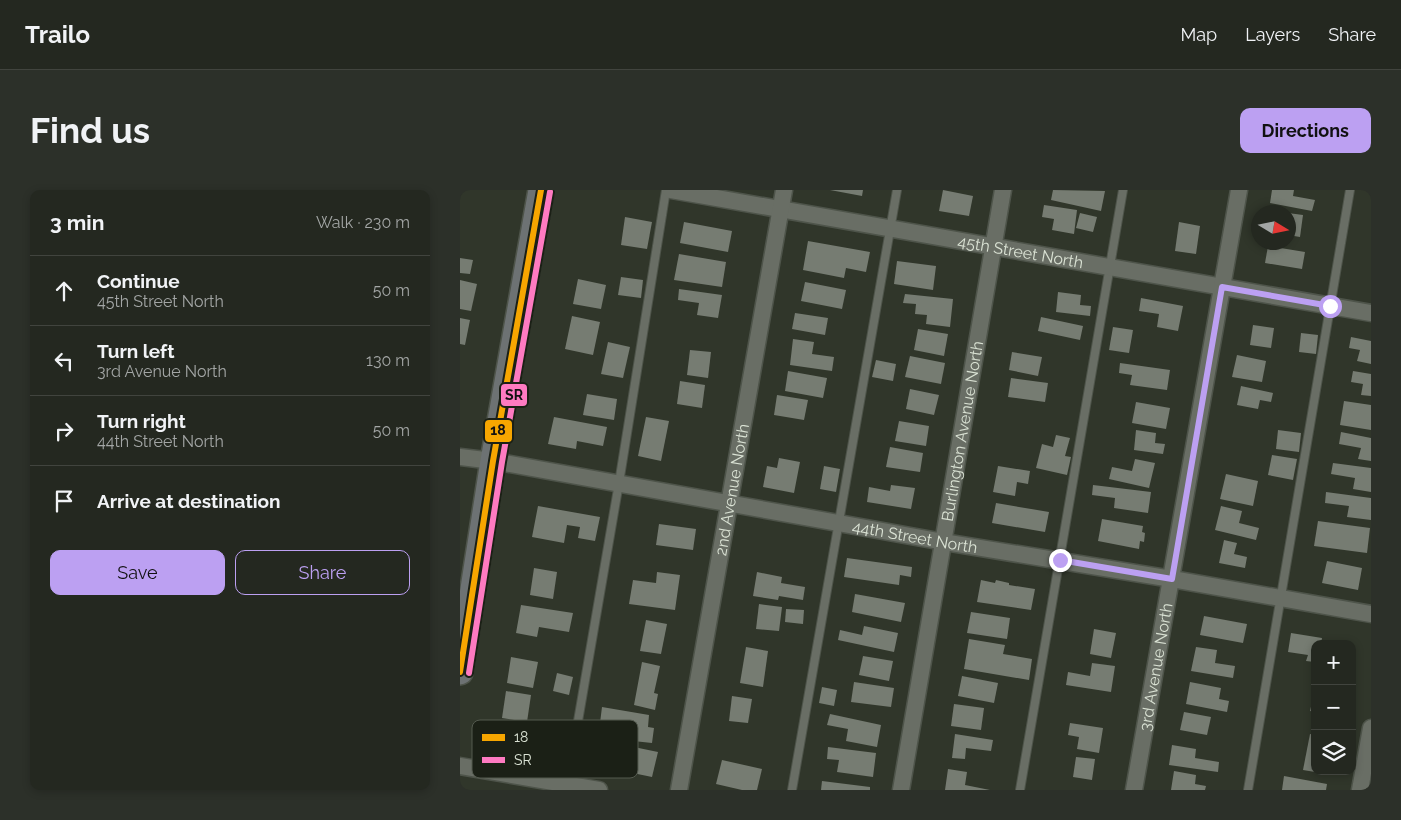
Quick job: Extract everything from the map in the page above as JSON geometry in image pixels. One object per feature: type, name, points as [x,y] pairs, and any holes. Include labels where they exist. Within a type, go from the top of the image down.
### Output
[{"type":"main road","points":[[460,672],[493,461],[541,190]]},
{"type":"street","name":"45th Street North","points":[[671,190],[1371,313]]},
{"type":"street","name":"2nd Avenue North","points":[[679,790],[784,190]]},
{"type":"street","name":"Burlington Avenue North","points":[[901,790],[1004,190]]},
{"type":"street","name":"3rd Avenue North","points":[[1134,790],[1239,190]]},
{"type":"street","name":"44th Street North","points":[[460,457],[493,461],[944,542],[1060,560],[1371,614]]},
{"type":"street","points":[[1360,790],[1371,728]]},
{"type":"street","points":[[521,778],[566,787],[599,790]]},
{"type":"lane","points":[[578,720],[619,483],[666,190]]},
{"type":"lane","points":[[792,790],[897,190]]},
{"type":"lane","points":[[1020,790],[1123,190]]},
{"type":"lane","points":[[1248,790],[1350,190]]},
{"type":"building","points":[[830,190],[863,190],[862,196]]},
{"type":"building","points":[[943,190],[973,196],[969,216],[939,211]]},
{"type":"building","points":[[1053,190],[1105,191],[1101,211],[1051,200]]},
{"type":"building","points":[[1272,190],[1294,190],[1293,196],[1315,200],[1312,211],[1296,208],[1296,205],[1270,203]]},
{"type":"building","points":[[1044,205],[1077,210],[1074,234],[1052,230],[1054,219],[1042,217]]},
{"type":"building","points":[[1080,213],[1097,217],[1093,232],[1076,228]]},
{"type":"building","points":[[1296,214],[1303,215],[1300,237],[1296,236]]},
{"type":"building","points":[[625,217],[652,222],[647,249],[621,245]]},
{"type":"building","points":[[684,222],[732,231],[728,252],[680,243]]},
{"type":"building","points":[[1179,222],[1200,226],[1196,254],[1175,251]]},
{"type":"building","points":[[808,241],[870,252],[866,272],[846,268],[844,278],[803,270]]},
{"type":"building","points":[[1267,250],[1305,252],[1302,269],[1265,263]]},
{"type":"building","points":[[679,254],[726,262],[722,287],[674,280]]},
{"type":"building","points":[[460,258],[473,260],[470,274],[460,273]]},
{"type":"building","points":[[897,261],[936,266],[933,290],[894,284]]},
{"type":"building","points":[[621,277],[643,280],[641,298],[618,295]]},
{"type":"building","points":[[578,279],[606,285],[601,309],[573,304]]},
{"type":"building","points":[[460,280],[477,284],[471,311],[460,309]]},
{"type":"building","points":[[805,282],[846,290],[842,309],[801,301]]},
{"type":"building","points":[[679,289],[722,295],[718,318],[697,315],[699,303],[678,300]]},
{"type":"building","points":[[1058,292],[1081,295],[1080,305],[1091,306],[1090,316],[1056,312]]},
{"type":"building","points":[[905,294],[953,299],[950,327],[926,324],[927,315],[915,314],[916,304],[903,303]]},
{"type":"building","points":[[1141,298],[1183,306],[1178,331],[1157,327],[1159,314],[1139,311]]},
{"type":"building","points":[[795,313],[828,318],[825,335],[792,329]]},
{"type":"building","points":[[572,316],[600,322],[593,355],[565,349]]},
{"type":"building","points":[[1041,317],[1083,326],[1080,340],[1038,331]]},
{"type":"building","points":[[460,318],[470,320],[465,345],[460,344]]},
{"type":"building","points":[[1253,325],[1274,328],[1271,348],[1250,345]]},
{"type":"building","points":[[1113,327],[1133,330],[1129,353],[1109,350]]},
{"type":"building","points":[[918,329],[948,334],[944,356],[914,350]]},
{"type":"building","points":[[1301,333],[1318,335],[1316,354],[1299,352]]},
{"type":"building","points":[[1351,337],[1371,341],[1371,364],[1357,361],[1360,350],[1349,348]]},
{"type":"building","points":[[793,339],[814,342],[812,354],[834,357],[832,371],[790,365]]},
{"type":"building","points":[[608,342],[630,347],[623,378],[601,374]]},
{"type":"building","points":[[690,350],[711,352],[708,378],[687,375]]},
{"type":"building","points":[[1012,352],[1042,357],[1038,376],[1009,370]]},
{"type":"building","points":[[1237,355],[1266,361],[1262,382],[1232,377]]},
{"type":"building","points":[[910,356],[945,363],[941,384],[905,377]]},
{"type":"building","points":[[876,360],[896,364],[893,381],[872,377]]},
{"type":"building","points":[[1120,363],[1170,370],[1167,390],[1130,385],[1132,375],[1119,373]]},
{"type":"building","points":[[788,371],[827,378],[823,398],[785,391]]},
{"type":"building","points":[[1353,371],[1371,374],[1371,396],[1361,395],[1363,384],[1351,382]]},
{"type":"building","points":[[1011,378],[1048,383],[1045,402],[1008,397]]},
{"type":"building","points":[[680,381],[705,385],[702,408],[677,404]]},
{"type":"building","points":[[1241,386],[1273,393],[1271,402],[1260,400],[1258,409],[1237,405]]},
{"type":"building","points":[[910,389],[939,395],[934,415],[906,409]]},
{"type":"building","points":[[587,394],[617,399],[614,420],[583,415]]},
{"type":"building","points":[[777,395],[808,400],[804,420],[774,415]]},
{"type":"building","points":[[1344,401],[1371,405],[1371,430],[1340,425]]},
{"type":"building","points":[[1136,402],[1170,408],[1166,429],[1132,423]]},
{"type":"building","points":[[554,417],[607,427],[603,446],[577,441],[576,449],[548,444]]},
{"type":"building","points":[[646,417],[669,421],[661,461],[638,456]]},
{"type":"building","points":[[899,421],[929,426],[926,446],[895,441]]},
{"type":"building","points":[[1136,430],[1156,433],[1155,443],[1165,444],[1163,454],[1134,450]]},
{"type":"building","points":[[1278,430],[1301,433],[1299,452],[1276,449]]},
{"type":"building","points":[[1341,432],[1371,438],[1371,461],[1358,459],[1361,448],[1339,444]]},
{"type":"building","points":[[1056,435],[1070,438],[1065,456],[1071,457],[1067,475],[1036,468],[1042,444],[1053,447]]},
{"type":"building","points":[[890,447],[923,453],[920,472],[886,467]]},
{"type":"building","points":[[1272,455],[1297,459],[1293,480],[1268,475]]},
{"type":"building","points":[[779,458],[800,462],[794,493],[763,487],[767,466],[777,468]]},
{"type":"building","points":[[1135,459],[1155,463],[1149,488],[1109,479],[1112,467],[1132,471]]},
{"type":"building","points":[[1333,463],[1371,468],[1371,492],[1353,489],[1355,478],[1331,474]]},
{"type":"building","points":[[824,466],[840,469],[836,492],[820,489]]},
{"type":"building","points":[[998,466],[1030,471],[1028,484],[1017,482],[1015,496],[993,492]]},
{"type":"building","points":[[1226,474],[1258,481],[1253,506],[1220,499]]},
{"type":"building","points":[[891,485],[915,488],[911,509],[867,502],[869,487],[890,491]]},
{"type":"building","points":[[1093,485],[1151,492],[1148,513],[1114,508],[1115,498],[1092,495]]},
{"type":"building","points":[[1326,492],[1371,498],[1371,520],[1347,517],[1349,506],[1325,503]]},
{"type":"building","points":[[996,503],[1049,512],[1045,532],[992,523]]},
{"type":"building","points":[[538,506],[600,517],[595,541],[578,538],[580,527],[567,525],[564,543],[532,537]]},
{"type":"building","points":[[1221,506],[1242,511],[1239,523],[1259,528],[1256,540],[1215,530]]},
{"type":"building","points":[[1102,519],[1143,526],[1142,532],[1145,533],[1144,542],[1140,541],[1139,549],[1098,541]]},
{"type":"building","points":[[1318,521],[1370,528],[1367,553],[1314,546]]},
{"type":"building","points":[[659,524],[696,529],[693,550],[656,545]]},
{"type":"building","points":[[1224,540],[1237,543],[1234,554],[1247,557],[1245,568],[1219,563]]},
{"type":"building","points":[[847,558],[912,567],[911,577],[900,575],[899,585],[844,577]]},
{"type":"building","points":[[1327,561],[1362,568],[1358,590],[1322,583]]},
{"type":"building","points":[[534,568],[557,572],[553,599],[530,595]]},
{"type":"building","points":[[657,572],[680,575],[675,610],[629,604],[633,580],[656,583]]},
{"type":"building","points":[[757,572],[782,577],[781,583],[805,587],[803,600],[779,596],[778,600],[753,596]]},
{"type":"building","points":[[981,580],[995,583],[996,580],[1009,583],[1009,585],[1035,589],[1031,610],[977,602]]},
{"type":"building","points":[[855,594],[905,603],[901,622],[852,612]]},
{"type":"building","points":[[759,604],[782,607],[779,631],[756,629]]},
{"type":"building","points":[[521,605],[573,613],[569,632],[539,627],[537,637],[516,633]]},
{"type":"building","points":[[786,609],[804,610],[803,624],[785,622]]},
{"type":"building","points":[[971,612],[1010,618],[1007,639],[967,633]]},
{"type":"building","points":[[1204,616],[1247,624],[1243,643],[1200,635]]},
{"type":"building","points":[[646,620],[667,624],[661,654],[640,651]]},
{"type":"building","points":[[864,626],[898,633],[894,652],[838,640],[840,630],[862,635]]},
{"type":"building","points":[[1094,629],[1116,633],[1111,658],[1090,654]]},
{"type":"building","points":[[1291,633],[1322,638],[1322,640],[1311,640],[1311,662],[1306,661],[1308,655],[1288,652]]},
{"type":"building","points":[[969,639],[1005,645],[1003,654],[1032,659],[1029,680],[964,669]]},
{"type":"building","points":[[746,647],[768,651],[763,687],[740,683]]},
{"type":"building","points":[[1196,647],[1217,650],[1215,663],[1235,666],[1233,678],[1191,671]]},
{"type":"building","points":[[863,656],[893,661],[889,681],[859,675]]},
{"type":"building","points":[[511,657],[538,662],[533,688],[507,683]]},
{"type":"building","points":[[642,662],[660,666],[654,693],[658,694],[655,710],[634,705]]},
{"type":"building","points":[[1092,663],[1115,666],[1111,692],[1066,685],[1068,672],[1090,676]]},
{"type":"building","points":[[557,673],[573,677],[569,695],[553,691]]},
{"type":"building","points":[[962,676],[998,683],[994,703],[958,696]]},
{"type":"building","points":[[854,682],[894,688],[891,707],[851,702]]},
{"type":"building","points":[[1190,682],[1221,688],[1219,699],[1229,701],[1227,712],[1186,704]]},
{"type":"building","points":[[822,687],[837,690],[834,706],[819,703]]},
{"type":"building","points":[[506,691],[531,695],[527,720],[502,718]]},
{"type":"building","points":[[732,696],[752,699],[748,723],[729,721]]},
{"type":"building","points":[[954,704],[984,708],[981,730],[951,726]]},
{"type":"building","points":[[602,707],[649,715],[648,727],[654,728],[652,743],[638,742],[638,720],[600,720]]},
{"type":"building","points":[[1184,712],[1211,717],[1207,735],[1180,730]]},
{"type":"building","points":[[830,714],[881,725],[877,747],[846,741],[848,729],[827,725]]},
{"type":"building","points":[[1070,723],[1103,728],[1099,753],[1077,749],[1079,737],[1068,735]]},
{"type":"building","points":[[955,734],[993,740],[991,751],[966,748],[965,759],[952,758]]},
{"type":"building","points":[[1310,734],[1311,734],[1311,771],[1303,770]]},
{"type":"building","points":[[1172,745],[1196,749],[1195,758],[1219,762],[1218,772],[1169,765]]},
{"type":"building","points":[[828,747],[876,753],[873,777],[837,772],[839,760],[827,759]]},
{"type":"building","points":[[638,748],[658,752],[652,777],[638,774]]},
{"type":"building","points":[[1076,757],[1095,759],[1092,780],[1073,777]]},
{"type":"building","points":[[722,760],[762,769],[757,790],[742,790],[716,784]]},
{"type":"building","points":[[948,769],[967,772],[965,785],[990,790],[945,790]]},
{"type":"building","points":[[1174,771],[1196,775],[1195,784],[1206,786],[1205,790],[1171,790]]},
{"type":"building","points":[[1284,776],[1327,784],[1326,790],[1282,790]]},
{"type":"building","points":[[822,781],[870,787],[870,790],[821,790]]},
{"type":"transit line","name":"18","points":[[460,672],[493,461],[541,190]]},
{"type":"transit line","name":"SR","points":[[469,673],[502,462],[550,192]]},
{"type":"route","points":[[1060,560],[1172,579],[1222,287],[1330,306]]}]
